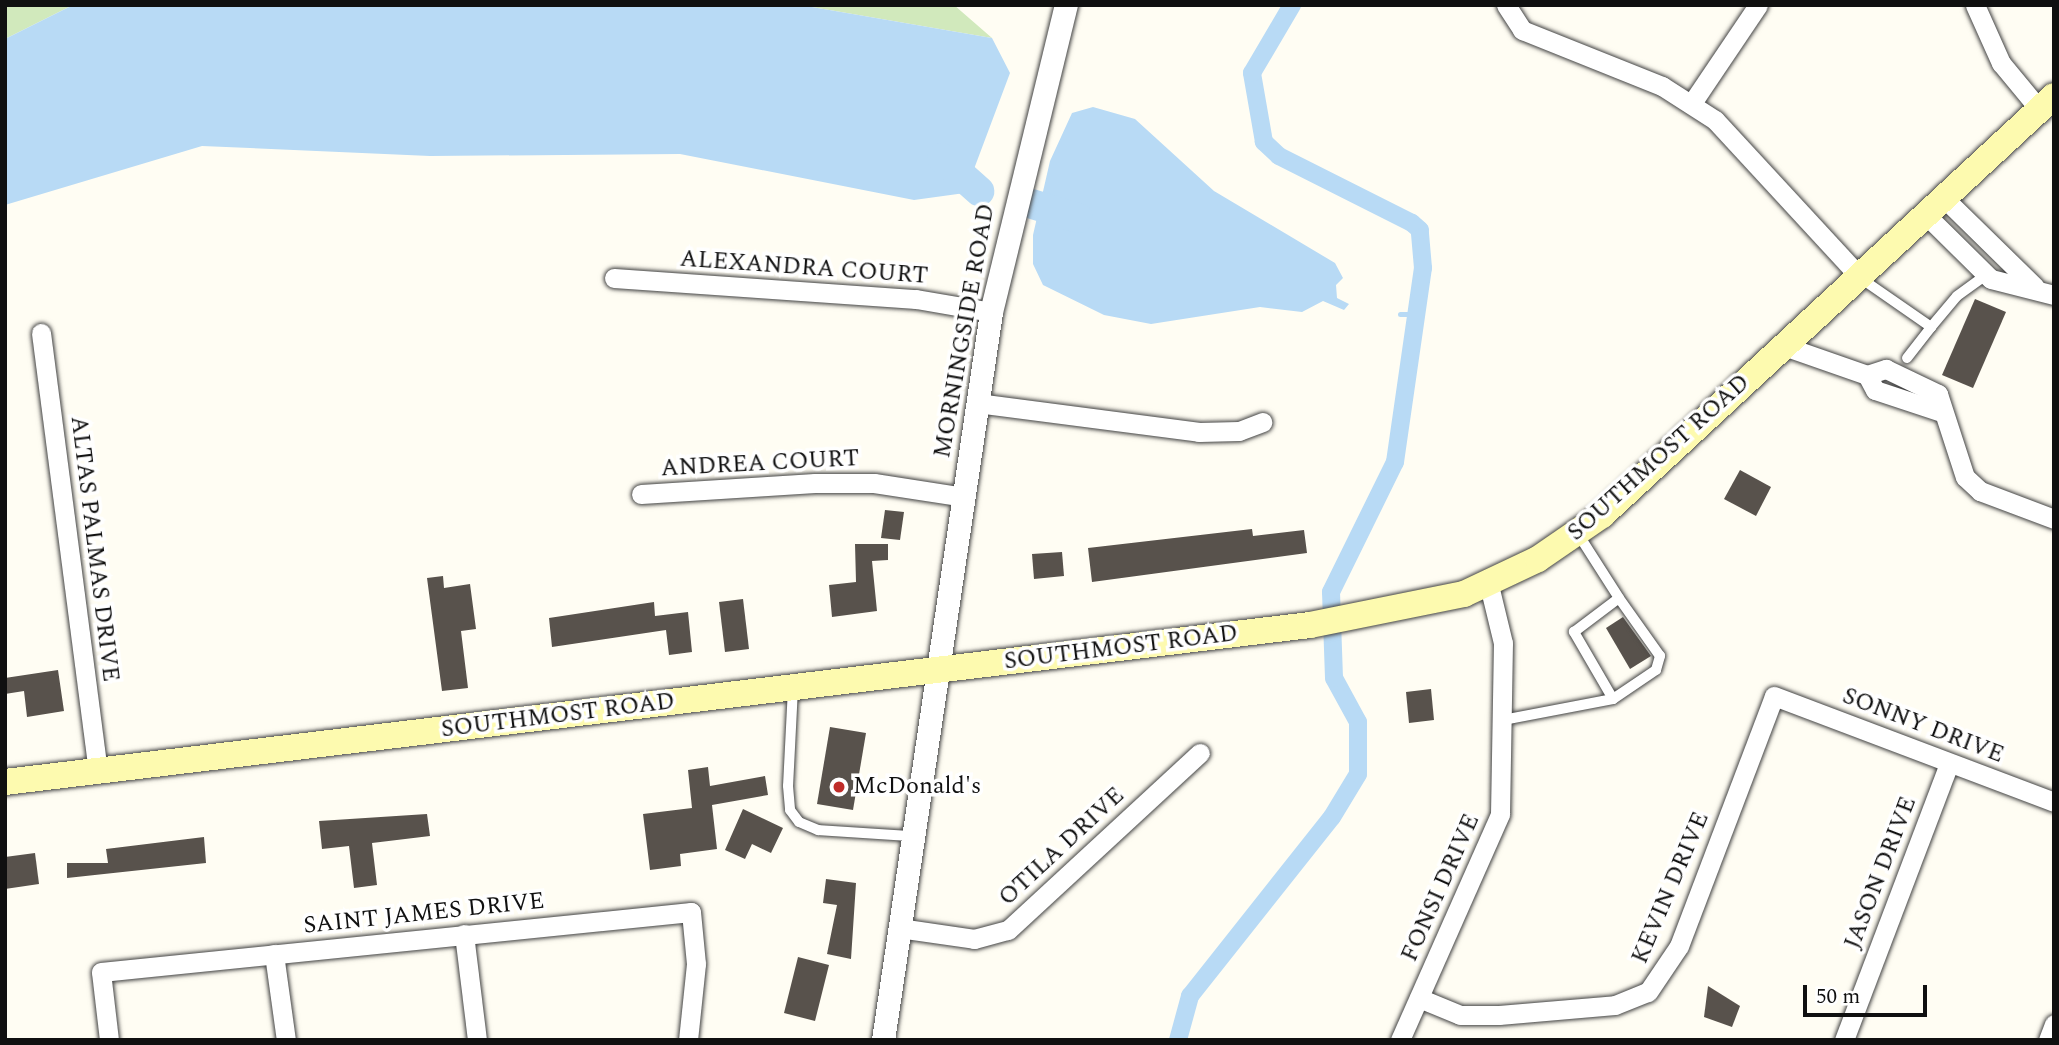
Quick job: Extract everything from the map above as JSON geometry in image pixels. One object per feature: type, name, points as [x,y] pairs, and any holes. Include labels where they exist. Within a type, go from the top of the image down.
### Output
[{"type":"main road","name":"SOUTHMOST ROAD","points":[[5,782],[1310,625],[1426,607],[1489,585],[1578,534],[2046,102]]},
{"type":"street","name":"MORNINGSIDE ROAD","points":[[883,1040],[935,670],[991,312],[1066,5]]},
{"type":"street","points":[[1506,5],[1522,30],[1692,103],[1745,148],[1859,276]]},
{"type":"street","points":[[1692,103],[1758,5]]},
{"type":"street","points":[[1975,5],[2001,63],[2046,102]]},
{"type":"street","points":[[1935,206],[1986,275],[2049,294]]},
{"type":"street","points":[[1935,206],[2016,273],[2049,294]]},
{"type":"street","name":"ALEXANDRA COURT","points":[[614,278],[916,299],[991,312]]},
{"type":"street","name":"ALTAS PALMAS DRIVE","points":[[41,333],[98,771]]},
{"type":"street","points":[[1784,346],[1867,374],[1885,369],[1938,394],[1941,412],[1965,477],[1980,491],[2054,519]]},
{"type":"street","points":[[1867,374],[1875,390],[1941,412]]},
{"type":"street","points":[[1900,399],[1907,379]]},
{"type":"street","points":[[977,403],[1199,432],[1239,431],[1262,422]]},
{"type":"street","name":"ANDREA COURT","points":[[641,494],[827,483],[964,497]]},
{"type":"street","name":"FONSI DRIVE","points":[[1400,1040],[1491,842],[1503,786],[1502,631],[1489,585]]},
{"type":"street","name":"SONNY DRIVE","points":[[1774,696],[2054,802]]},
{"type":"street","name":"KEVIN DRIVE","points":[[1419,998],[1460,1015],[1499,1015],[1615,1005],[1648,992],[1679,946],[1774,696]]},
{"type":"street","name":"OTILA DRIVE","points":[[899,928],[974,939],[1008,930],[1200,753]]},
{"type":"street","name":"JASON DRIVE","points":[[1844,1040],[1949,763]]},
{"type":"street","name":"SAINT JAMES DRIVE","points":[[108,1040],[101,972],[691,912],[696,964],[688,1040]]},
{"type":"street","points":[[464,934],[477,1040]]},
{"type":"street","points":[[274,954],[286,1040]]},
{"type":"street","points":[[2048,1040],[2054,1024]]},
{"type":"lane","points":[[1907,358],[1931,327],[1986,275]]},
{"type":"lane","points":[[1859,276],[1931,327]]},
{"type":"lane","points":[[1503,720],[1613,699],[1656,670],[1660,656],[1578,534]]},
{"type":"lane","points":[[1613,699],[1574,632],[1619,598]]},
{"type":"lane","points":[[793,687],[788,786],[799,822],[818,830],[912,836]]},
{"type":"green space","points":[[5,5],[73,5],[5,39]]},
{"type":"green space","points":[[558,5],[954,5],[992,38],[812,7]]},
{"type":"water","points":[[73,5],[812,7],[992,38],[1010,73],[965,193],[914,200],[680,154],[430,156],[202,146],[5,205],[5,39]]},
{"type":"water","points":[[1093,107],[1135,119],[1214,191],[1335,263],[1343,278],[1336,285],[1337,298],[1349,304],[1344,310],[1323,301],[1302,312],[1260,307],[1151,324],[1104,315],[1043,285],[1033,264],[1033,235],[1050,161],[1072,113]]},
{"type":"building","points":[[1975,299],[2006,312],[1973,388],[1942,375]]},
{"type":"building","points":[[1740,470],[1771,487],[1756,516],[1724,499]]},
{"type":"building","points":[[885,510],[904,512],[900,540],[881,538]]},
{"type":"building","points":[[1252,529],[1253,536],[1304,530],[1307,553],[1092,582],[1088,548]]},
{"type":"building","points":[[855,544],[888,544],[888,560],[872,561],[877,611],[832,617],[829,585],[856,582]]},
{"type":"building","points":[[1062,552],[1064,576],[1034,579],[1032,554]]},
{"type":"building","points":[[443,576],[444,588],[470,584],[476,629],[461,631],[468,688],[442,691],[427,578]]},
{"type":"building","points":[[743,599],[749,649],[725,652],[719,602]]},
{"type":"building","points":[[654,602],[655,616],[688,612],[692,652],[669,655],[666,630],[552,647],[549,618]]},
{"type":"building","points":[[1623,617],[1651,656],[1630,669],[1606,628]]},
{"type":"building","points":[[58,670],[64,711],[27,717],[24,691],[5,694],[5,678]]},
{"type":"building","points":[[1431,689],[1434,720],[1409,723],[1406,692]]},
{"type":"building","points":[[830,727],[866,733],[853,810],[817,804]]},
{"type":"building","points":[[708,767],[710,786],[765,776],[768,795],[712,805],[717,849],[680,854],[681,866],[650,870],[643,814],[692,808],[688,770]]},
{"type":"building","points":[[743,809],[783,828],[771,853],[752,844],[745,859],[725,850]]},
{"type":"building","points":[[427,814],[430,836],[372,843],[377,885],[354,888],[349,846],[322,849],[319,821]]},
{"type":"building","points":[[204,837],[206,863],[67,878],[67,863],[108,863],[106,849]]},
{"type":"building","points":[[35,853],[39,884],[5,889],[5,857]]},
{"type":"building","points":[[826,879],[856,883],[851,959],[827,954],[837,905],[823,903]]},
{"type":"building","points":[[798,957],[829,965],[815,1021],[784,1013]]},
{"type":"building","points":[[1708,986],[1740,1006],[1732,1027],[1704,1017]]},
{"type":"waterway","points":[[1178,1040],[1190,996],[1332,817],[1358,774],[1358,722],[1334,678],[1331,592],[1395,462],[1423,268],[1420,230],[1412,223],[1279,156],[1264,142],[1252,73],[1292,5]]},
{"type":"waterway","points":[[942,158],[979,191]]},
{"type":"waterway","points":[[1032,204],[1078,218]]},
{"type":"waterway","points":[[1400,314],[1416,314]]},
{"type":"place","name":"McDonald's","points":[[839,787]]}]
